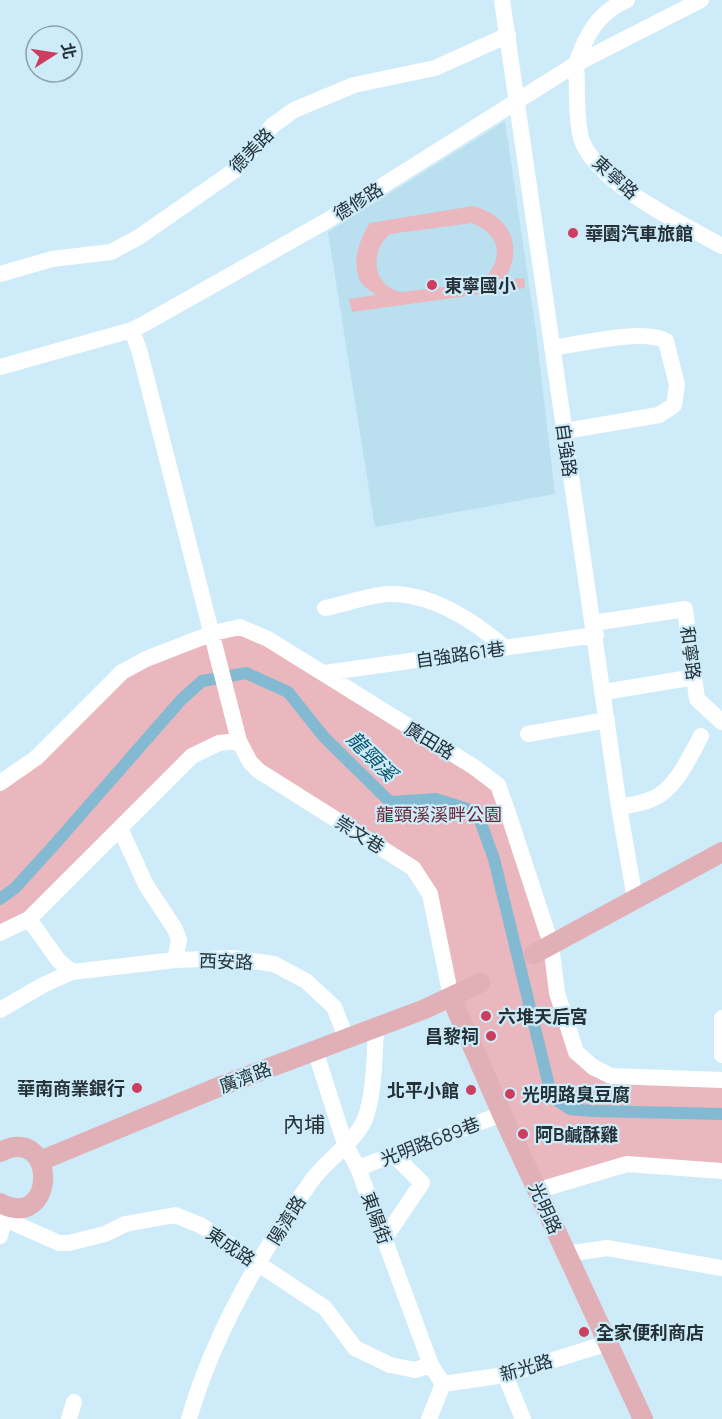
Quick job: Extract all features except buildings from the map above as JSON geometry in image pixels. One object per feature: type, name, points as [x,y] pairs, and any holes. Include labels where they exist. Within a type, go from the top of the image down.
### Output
[{"type":"main road","points":[[534,954],[722,852]]},
{"type":"main road","name":"廣濟路","points":[[40,1161],[451,997],[480,983]]},
{"type":"main road","name":"光明路","points":[[451,997],[642,1419]]},
{"type":"main road","points":[[0,1152],[12,1148],[23,1149],[40,1161],[45,1178],[39,1195],[24,1206],[4,1209]]},
{"type":"street","name":"自強路","points":[[502,0],[619,807],[635,899]]},
{"type":"street","points":[[576,64],[596,21],[605,12],[627,0]]},
{"type":"street","name":"德修路","points":[[0,367],[132,330],[328,220],[576,64],[701,0]]},
{"type":"street","name":"德美路","points":[[0,274],[52,259],[111,252],[139,237],[235,170],[272,126],[294,110],[354,85],[435,68],[508,35]]},
{"type":"street","name":"東寧路","points":[[576,64],[581,138],[591,156],[624,188],[660,214],[722,246]]},
{"type":"street","name":"崇文巷","points":[[132,330],[213,633],[239,741],[250,762],[259,771],[413,868],[430,894],[451,997]]},
{"type":"street","points":[[552,348],[637,335],[658,336],[666,341],[677,385],[674,405],[659,415],[565,431]]},
{"type":"street","points":[[326,608],[387,594],[410,595],[432,601],[494,638],[505,648]]},
{"type":"street","name":"自強路61巷","points":[[324,673],[505,648],[685,609]]},
{"type":"street","name":"和寧路","points":[[685,609],[697,699],[722,722]]},
{"type":"street","name":"廣田路","points":[[0,783],[36,758],[122,672],[146,659],[213,633],[240,627],[268,639],[324,673],[474,767],[498,786],[551,944],[557,993],[576,1052],[593,1067],[612,1076],[722,1080]]},
{"type":"street","points":[[604,692],[689,678]]},
{"type":"street","points":[[528,734],[607,720]]},
{"type":"street","points":[[619,807],[651,800],[667,790],[686,764],[701,736]]},
{"type":"street","points":[[0,933],[29,919],[192,756],[219,743],[239,741]]},
{"type":"street","points":[[120,828],[146,885],[176,929],[179,940],[176,960]]},
{"type":"street","points":[[29,919],[58,960],[72,972]]},
{"type":"street","name":"西安路","points":[[0,1010],[43,985],[72,972],[176,960],[233,958],[274,964],[306,981],[334,1007],[346,1037]]},
{"type":"street","points":[[722,1018],[722,1055]]},
{"type":"street","name":"陽濟路","points":[[189,1419],[201,1379],[219,1338],[259,1264],[313,1179],[365,1120],[374,1074],[376,1026]]},
{"type":"street","name":"東陽街","points":[[315,1050],[345,1143],[358,1168],[431,1365],[443,1384]]},
{"type":"street","name":"光明路689巷","points":[[358,1168],[502,1114]]},
{"type":"street","points":[[384,1239],[422,1184],[394,1155]]},
{"type":"street","points":[[539,1190],[627,1164],[722,1171]]},
{"type":"street","points":[[0,1236],[4,1209]]},
{"type":"street","name":"東成路","points":[[4,1209],[59,1243],[69,1243],[105,1234],[125,1224],[175,1215],[200,1225],[325,1308],[355,1348],[390,1365],[415,1370],[431,1365]]},
{"type":"street","points":[[566,1254],[607,1248],[722,1268]]},
{"type":"street","name":"新光路","points":[[443,1384],[506,1375],[608,1343]]},
{"type":"street","points":[[506,1375],[523,1419]]},
{"type":"street","points":[[429,1419],[443,1384]]},
{"type":"street","points":[[69,1419],[74,1402]]},
{"type":"shaded area","name":"東寧國小","points":[[505,121],[536,332],[555,494],[375,527],[328,232]]},
{"type":"green space","points":[[473,206],[486,210],[504,225],[513,244],[510,268],[504,280],[524,278],[525,288],[352,312],[349,299],[376,295],[360,281],[356,264],[360,242],[370,223]],"holes":[[[472,223],[482,228],[494,241],[497,257],[489,274],[481,282],[402,292],[392,289],[379,276],[377,268],[379,250],[383,241],[390,234]]]},
{"type":"green space","name":"龍頸溪溪畔公園","points":[[213,633],[268,639],[498,785],[567,1029],[593,1067],[722,1080],[722,1171],[645,1163],[539,1190],[502,1114],[413,868],[291,792],[239,741],[192,756],[29,919],[0,933],[0,783],[122,672]]},
{"type":"waterway","name":"龍頸溪","points":[[0,899],[15,888],[181,700],[202,681],[246,673],[288,692],[324,737],[390,802],[436,799],[477,812],[494,859],[549,1086],[556,1100],[570,1109],[591,1111],[722,1114]]},
{"type":"place","name":"華園汽車旅館","points":[[573,233]]},
{"type":"place","name":"東寧國小","points":[[432,285]]},
{"type":"place","name":"六堆天后宮","points":[[486,1016]]},
{"type":"place","name":"昌黎祠","points":[[491,1036]]},
{"type":"place","name":"華南商業銀行","points":[[137,1088]]},
{"type":"place","name":"北平小館","points":[[471,1090]]},
{"type":"place","name":"光明路臭豆腐","points":[[510,1094]]},
{"type":"place","name":"阿B鹹酥雞","points":[[523,1134]]},
{"type":"place","name":"全家便利商店","points":[[584,1332]]},
{"type":"district","name":"內埔","points":[[304,1124]]}]
